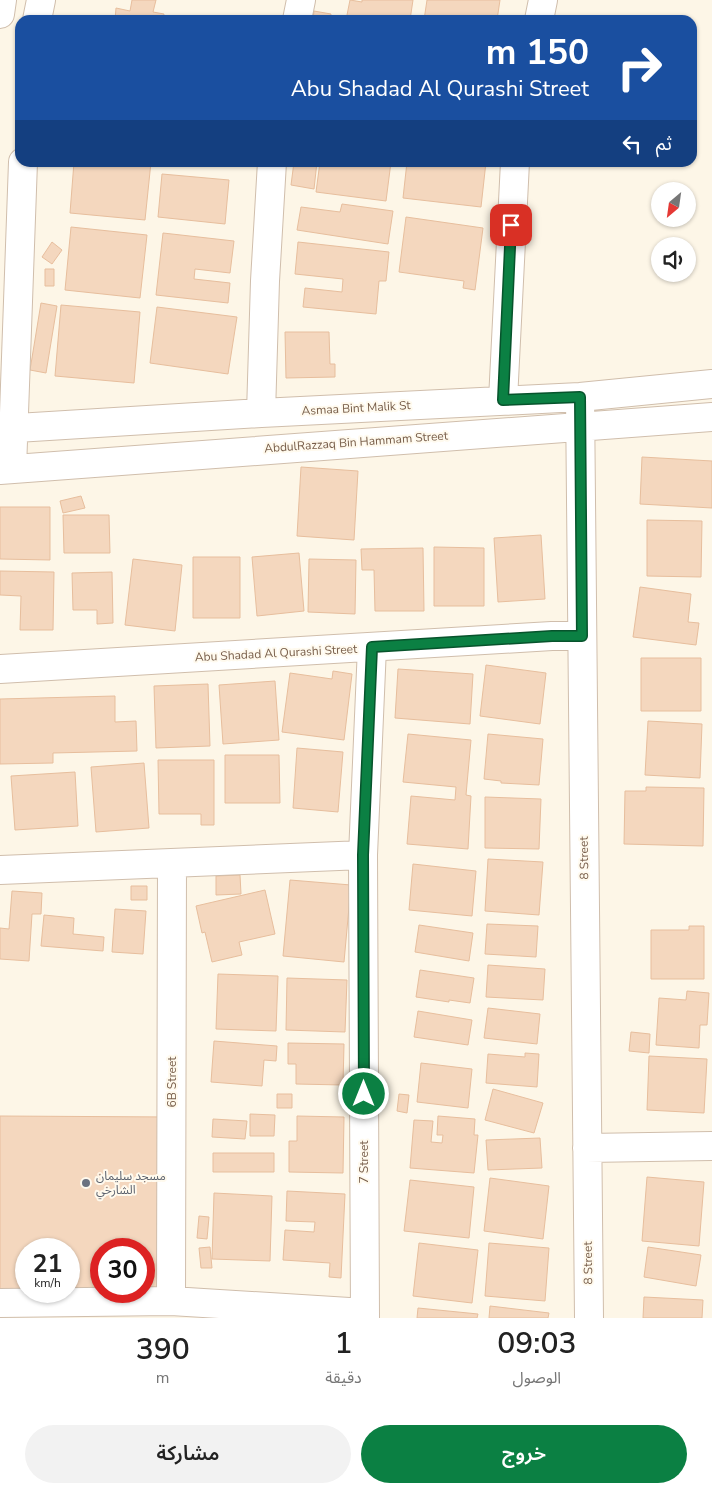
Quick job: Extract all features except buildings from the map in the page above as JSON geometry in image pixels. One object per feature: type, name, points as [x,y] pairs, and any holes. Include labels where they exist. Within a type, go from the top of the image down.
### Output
[{"type":"street","points":[[0,13],[2,0]]},
{"type":"street","points":[[38,15],[41,0]]},
{"type":"street","points":[[298,15],[301,0]]},
{"type":"street","points":[[540,15],[542,0]]},
{"type":"street","points":[[261,413],[264,281],[272,167]]},
{"type":"street","points":[[503,400],[515,167]]},
{"type":"street","points":[[6,469],[15,174]]},
{"type":"street","name":"Asmaa Bint Malik St","points":[[7,429],[261,413],[580,397],[712,384]]},
{"type":"street","name":"8 Street","points":[[580,397],[589,1318]]},
{"type":"street","name":"AbdulRazzaq Bin Hammam Street","points":[[6,469],[712,417]]},
{"type":"street","name":"Abu Shadad Al Qurashi Street","points":[[0,669],[552,636],[582,636]]},
{"type":"street","name":"7 Street","points":[[365,1315],[363,855],[372,647]]},
{"type":"street","points":[[0,870],[363,855]]},
{"type":"street","name":"6B Street","points":[[171,1300],[172,863]]},
{"type":"street","points":[[587,1148],[712,1146]]},
{"type":"street","points":[[0,1304],[171,1300],[365,1315]]},
{"type":"place","name":"مسجد سليمان الشارخي","points":[[86,1183]]},
{"type":"route","points":[[364,1094],[363,855],[372,647],[552,636],[582,636],[580,397],[503,400],[511,225]]}]
